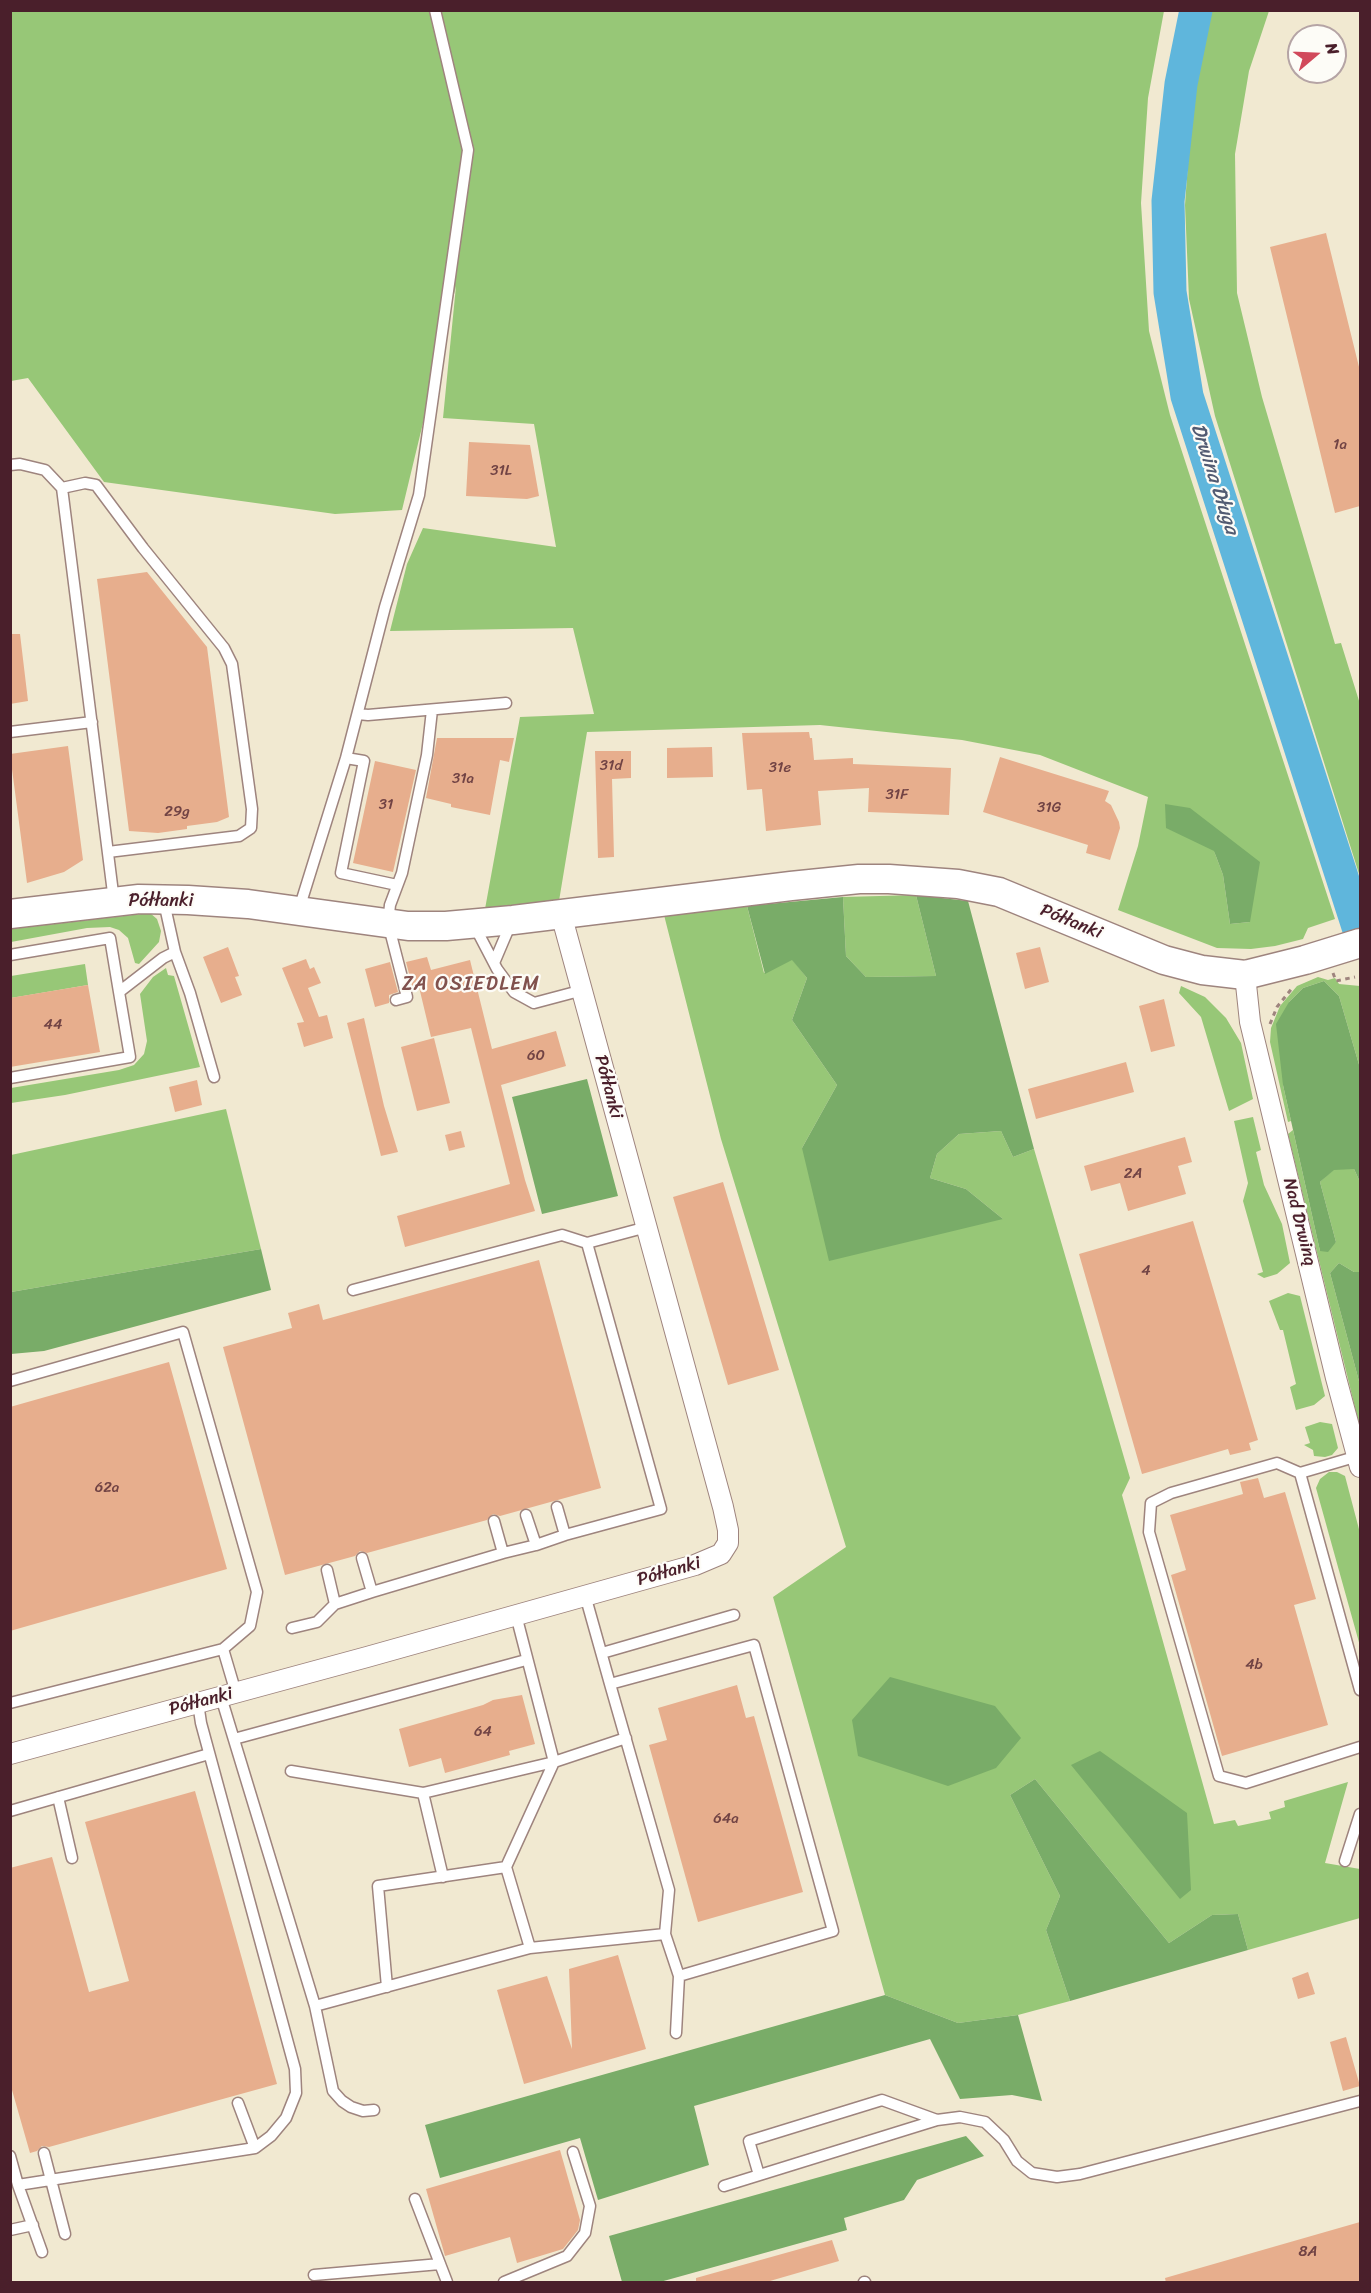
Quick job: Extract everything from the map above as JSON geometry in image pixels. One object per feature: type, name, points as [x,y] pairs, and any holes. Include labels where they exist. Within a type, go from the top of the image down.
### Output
[{"type":"street","name":"Półłanki","points":[[10,914],[114,901],[163,899],[238,903],[424,926],[513,920],[791,885],[859,879],[919,880],[958,884],[999,892],[1164,960],[1202,970],[1245,975],[1305,960],[1325,963],[1360,943]]},
{"type":"street","name":"Półłanki","points":[[10,1754],[516,1615],[707,1561],[721,1554],[728,1543],[723,1507],[561,914]]},
{"type":"street","name":"Nad Drwiną","points":[[1245,975],[1250,1022],[1359,1462]]},
{"type":"lane","points":[[298,912],[346,759],[385,607],[419,495],[468,150],[435,10]]},
{"type":"lane","points":[[10,465],[20,464],[45,470],[62,488],[114,901]]},
{"type":"lane","points":[[62,488],[85,483],[96,485],[143,548],[224,648],[232,664],[252,809],[251,828],[239,836],[108,852]]},
{"type":"lane","points":[[358,714],[506,703]]},
{"type":"lane","points":[[396,1000],[407,997],[388,923],[390,905],[402,873],[427,754],[432,710]]},
{"type":"lane","points":[[10,732],[92,722]]},
{"type":"lane","points":[[346,759],[364,761],[341,873],[398,885]]},
{"type":"lane","points":[[163,899],[175,952],[190,993],[214,1077]]},
{"type":"lane","points":[[494,963],[513,920]]},
{"type":"lane","points":[[474,924],[494,963],[514,993],[534,1002],[583,990]]},
{"type":"lane","points":[[10,955],[110,938],[130,1058],[10,1078]]},
{"type":"lane","points":[[119,992],[175,952]]},
{"type":"lane","points":[[353,1290],[562,1235],[587,1244],[647,1227]]},
{"type":"lane","points":[[292,1628],[316,1622],[335,1604],[372,1592],[661,1509],[587,1244]]},
{"type":"lane","points":[[10,1381],[183,1332],[257,1592],[250,1626],[223,1649],[10,1703]]},
{"type":"lane","points":[[1359,1462],[1300,1473],[1277,1463],[1171,1493],[1151,1503],[1149,1532],[1219,1776],[1246,1783],[1360,1747]]},
{"type":"lane","points":[[1300,1473],[1360,1690]]},
{"type":"lane","points":[[557,1507],[565,1535]]},
{"type":"lane","points":[[526,1515],[536,1545]]},
{"type":"lane","points":[[494,1521],[503,1553]]},
{"type":"lane","points":[[362,1558],[372,1592]]},
{"type":"lane","points":[[327,1570],[335,1604]]},
{"type":"lane","points":[[585,1595],[669,1890],[665,1934],[679,1976],[676,2034]]},
{"type":"lane","points":[[516,1615],[554,1762],[506,1868],[530,1948]]},
{"type":"lane","points":[[602,1653],[734,1616]]},
{"type":"lane","points":[[610,1684],[754,1645],[833,1931],[679,1976]]},
{"type":"lane","points":[[223,1649],[234,1739],[315,2006],[333,2091],[351,2107],[363,2111],[374,2110]]},
{"type":"lane","points":[[234,1739],[526,1660]]},
{"type":"lane","points":[[18,2185],[255,2148],[271,2136],[286,2118],[296,2093],[295,2069],[209,1754],[198,1703]]},
{"type":"lane","points":[[291,1771],[423,1793],[554,1762],[626,1738]]},
{"type":"lane","points":[[10,1811],[209,1754]]},
{"type":"lane","points":[[423,1793],[443,1876]]},
{"type":"lane","points":[[58,1797],[72,1858]]},
{"type":"lane","points":[[1345,1861],[1360,1814]]},
{"type":"lane","points":[[387,1987],[378,1886],[506,1868]]},
{"type":"lane","points":[[315,2006],[530,1948],[665,1934]]},
{"type":"lane","points":[[759,2175],[749,2141],[882,2100],[937,2120]]},
{"type":"lane","points":[[724,2186],[937,2120],[960,2117],[985,2122],[1004,2140],[1017,2161],[1032,2174],[1056,2177],[1080,2174],[1360,2101]]},
{"type":"lane","points":[[238,2103],[255,2148]]},
{"type":"lane","points":[[504,2283],[567,2256],[585,2233],[590,2206],[573,2152]]},
{"type":"lane","points":[[44,2153],[65,2234]]},
{"type":"lane","points":[[10,2156],[42,2252]]},
{"type":"lane","points":[[415,2199],[447,2283]]},
{"type":"lane","points":[[10,2230],[33,2225]]},
{"type":"lane","points":[[314,2275],[440,2264]]},
{"type":"path","points":[[1325,963],[1333,971],[1336,981],[1355,977]]},
{"type":"path","points":[[1268,1030],[1277,1006],[1296,984]]},
{"type":"green space","points":[[11,11],[1164,11],[1148,98],[1141,203],[1149,331],[1170,415],[1335,919],[1308,928],[1303,939],[1275,946],[1251,949],[1217,948],[1118,910],[1138,846],[1148,797],[1040,755],[962,740],[820,725],[587,732],[559,901],[485,909],[520,717],[594,714],[573,628],[390,631],[407,564],[423,528],[556,547],[534,424],[443,418],[456,286],[402,510],[335,514],[104,482],[28,378],[11,381]],"holes":[[[1214,851],[1250,922],[1230,924],[1223,875]]]},
{"type":"green space","points":[[1208,11],[1269,11],[1249,71],[1235,154],[1237,293],[1262,397],[1335,644],[1341,643],[1360,704],[1360,877],[1215,416],[1189,299],[1185,205],[1194,80]]},
{"type":"green space","points":[[1165,804],[1190,808],[1260,862],[1250,922],[1230,924],[1223,875],[1214,851],[1166,828]]},
{"type":"green space","points":[[916,895],[936,976],[866,977],[846,956],[843,897]]},
{"type":"green space","points":[[916,895],[968,901],[1034,1149],[1013,1157],[1001,1131],[959,1134],[937,1154],[930,1178],[966,1189],[1003,1219],[829,1261],[802,1148],[837,1085],[792,1020],[807,978],[792,960],[765,974],[747,906],[843,897],[846,956],[866,977],[936,976]]},
{"type":"green space","points":[[747,906],[764,973],[792,959],[807,978],[792,1020],[837,1085],[802,1148],[1003,1219],[966,1189],[930,1178],[937,1154],[959,1134],[1001,1131],[1013,1157],[1034,1149],[1130,1478],[1122,1495],[1214,1824],[1235,1820],[1238,1826],[1271,1819],[1269,1812],[1285,1807],[1284,1801],[1348,1782],[1325,1863],[1360,1869],[1360,1918],[1248,1950],[1238,1914],[1212,1915],[1169,1943],[1035,1779],[1010,1795],[1060,1896],[1046,1930],[1070,2001],[1018,2015],[958,2023],[885,1995],[773,1597],[846,1547],[721,1139],[664,915]]},
{"type":"green space","points":[[150,913],[157,919],[161,931],[159,942],[139,964],[135,963],[128,938],[119,930],[110,927],[87,928],[11,942],[11,929]]},
{"type":"green space","points":[[85,964],[88,985],[11,998],[11,976]]},
{"type":"green space","points":[[166,968],[168,975],[174,976],[200,1067],[65,1095],[11,1103],[11,1088],[119,1070],[134,1065],[144,1054],[147,1041],[140,994],[153,977]]},
{"type":"green space","points":[[1318,977],[1328,980],[1335,978],[1339,984],[1360,986],[1360,1068],[1339,996],[1324,981],[1303,988],[1289,1002],[1283,1085],[1291,1121],[1288,1122],[1270,1042],[1271,1028],[1280,1006],[1297,986]]},
{"type":"green space","points":[[1324,981],[1339,996],[1360,1068],[1360,1182],[1354,1169],[1334,1170],[1320,1182],[1336,1242],[1328,1252],[1320,1251],[1283,1085],[1276,1024],[1289,1002],[1303,988]]},
{"type":"green space","points":[[1181,986],[1205,997],[1226,1018],[1241,1043],[1253,1099],[1229,1111],[1201,1017],[1179,993]]},
{"type":"green space","points":[[587,1079],[618,1196],[542,1214],[512,1097]]},
{"type":"green space","points":[[226,1109],[261,1249],[11,1292],[11,1155]]},
{"type":"green space","points":[[1253,1117],[1261,1150],[1256,1152],[1264,1185],[1282,1224],[1290,1263],[1277,1274],[1264,1278],[1257,1274],[1263,1272],[1243,1201],[1248,1183],[1234,1121]]},
{"type":"green space","points":[[1293,1130],[1320,1251],[1336,1242],[1320,1182],[1334,1169],[1354,1169],[1360,1182],[1360,1272],[1354,1272],[1339,1263],[1330,1273],[1360,1385],[1360,1428],[1288,1134]]},
{"type":"green space","points":[[261,1249],[271,1290],[44,1351],[11,1354],[11,1292]]},
{"type":"green space","points":[[1339,1263],[1354,1272],[1360,1272],[1360,1385],[1330,1273]]},
{"type":"green space","points":[[1288,1293],[1300,1296],[1325,1396],[1314,1405],[1296,1410],[1290,1387],[1296,1384],[1283,1330],[1280,1330],[1269,1301]]},
{"type":"green space","points":[[1320,1422],[1332,1424],[1338,1448],[1332,1455],[1325,1457],[1314,1456],[1313,1450],[1304,1445],[1310,1443],[1305,1427]]},
{"type":"green space","points":[[1329,1472],[1337,1472],[1345,1476],[1360,1533],[1360,1646],[1316,1488],[1320,1479]]},
{"type":"green space","points":[[890,1677],[995,1706],[1021,1738],[996,1768],[948,1786],[858,1756],[852,1720]]},
{"type":"green space","points":[[1100,1751],[1187,1813],[1191,1890],[1180,1899],[1071,1765]]},
{"type":"green space","points":[[1035,1779],[1169,1943],[1212,1915],[1238,1914],[1248,1950],[1070,2001],[1046,1930],[1060,1896],[1010,1795]]},
{"type":"green space","points":[[885,1995],[958,2023],[1018,2015],[1042,2101],[1012,2095],[960,2099],[930,2039],[694,2106],[709,2165],[598,2200],[580,2138],[440,2178],[425,2125]]},
{"type":"green space","points":[[966,2136],[984,2156],[917,2180],[904,2200],[844,2218],[847,2230],[660,2282],[622,2282],[609,2236]]},
{"type":"building","points":[[1326,233],[1360,371],[1360,506],[1335,513],[1270,247]]},
{"type":"building","points":[[469,442],[530,445],[539,496],[527,499],[466,496]]},
{"type":"building","points":[[147,572],[207,647],[229,817],[217,822],[187,826],[187,829],[158,833],[129,831],[97,579]]},
{"type":"building","points":[[10,634],[20,634],[28,701],[10,704]]},
{"type":"building","points":[[809,732],[812,738],[814,760],[853,758],[853,764],[951,768],[949,815],[868,812],[869,788],[818,791],[821,825],[766,831],[762,789],[747,790],[742,733]]},
{"type":"building","points":[[437,738],[514,738],[509,762],[500,760],[490,815],[451,807],[451,804],[426,798]]},
{"type":"building","points":[[68,746],[83,860],[64,872],[27,883],[10,754]]},
{"type":"building","points":[[712,747],[713,777],[667,778],[667,748]]},
{"type":"building","points":[[595,751],[631,751],[631,778],[612,779],[614,857],[598,858]]},
{"type":"building","points":[[1000,757],[1109,791],[1105,801],[1111,805],[1120,828],[1110,860],[1086,853],[1088,845],[983,812]]},
{"type":"building","points":[[375,761],[416,770],[393,872],[353,863]]},
{"type":"building","points":[[228,947],[239,976],[235,977],[242,995],[221,1003],[203,957]]},
{"type":"building","points":[[1040,947],[1049,982],[1025,989],[1016,953]]},
{"type":"building","points":[[427,957],[431,970],[470,960],[492,1049],[556,1031],[566,1066],[501,1085],[535,1211],[405,1247],[397,1216],[510,1184],[471,1028],[431,1037],[419,987],[413,989],[406,962]]},
{"type":"building","points":[[306,959],[310,969],[314,967],[321,983],[308,988],[319,1017],[327,1015],[333,1038],[304,1047],[297,1023],[304,1022],[282,968]]},
{"type":"building","points":[[390,962],[398,992],[389,995],[389,1003],[375,1007],[365,969]]},
{"type":"building","points":[[88,985],[100,1052],[10,1067],[10,998]]},
{"type":"building","points":[[1164,999],[1175,1046],[1151,1052],[1139,1006]]},
{"type":"building","points":[[364,1018],[384,1106],[398,1152],[381,1156],[347,1023]]},
{"type":"building","points":[[434,1038],[450,1103],[417,1111],[401,1047]]},
{"type":"building","points":[[1126,1062],[1134,1092],[1036,1119],[1028,1089]]},
{"type":"building","points":[[197,1080],[202,1105],[175,1112],[169,1087]]},
{"type":"building","points":[[461,1131],[465,1147],[449,1151],[445,1135]]},
{"type":"building","points":[[1185,1137],[1192,1162],[1178,1166],[1186,1194],[1128,1211],[1120,1183],[1091,1191],[1084,1166]]},
{"type":"building","points":[[723,1182],[779,1370],[728,1385],[673,1197]]},
{"type":"building","points":[[1193,1221],[1258,1440],[1249,1443],[1251,1450],[1230,1455],[1228,1449],[1142,1474],[1079,1254]]},
{"type":"building","points":[[539,1260],[601,1488],[500,1516],[493,1514],[487,1520],[367,1553],[360,1551],[355,1556],[285,1575],[223,1347],[292,1328],[288,1313],[319,1304],[323,1320]]},
{"type":"building","points":[[169,1362],[227,1569],[10,1631],[10,1407]]},
{"type":"building","points":[[1258,1478],[1264,1498],[1285,1492],[1316,1599],[1294,1605],[1328,1725],[1222,1756],[1171,1575],[1186,1570],[1170,1515],[1243,1494],[1240,1482]]},
{"type":"building","points":[[737,1685],[746,1718],[754,1716],[803,1892],[698,1922],[649,1745],[667,1740],[658,1708]]},
{"type":"building","points":[[522,1695],[535,1744],[509,1751],[510,1755],[445,1773],[441,1758],[409,1767],[399,1729],[483,1705],[493,1700]]},
{"type":"building","points":[[195,1791],[277,2084],[49,2147],[42,2146],[30,2153],[10,2083],[10,1868],[52,1857],[89,1992],[129,1981],[85,1822]]},
{"type":"building","points":[[618,1955],[646,2049],[524,2084],[497,1990],[547,1976],[572,2049],[569,1969]]},
{"type":"building","points":[[1308,1972],[1315,1994],[1298,1999],[1292,1978]]},
{"type":"building","points":[[1346,2037],[1360,2086],[1343,2091],[1330,2042]]},
{"type":"building","points":[[560,2150],[580,2220],[578,2230],[563,2249],[517,2263],[510,2237],[445,2256],[426,2189]]},
{"type":"building","points":[[1360,2222],[1360,2283],[1166,2283],[1165,2278]]},
{"type":"building","points":[[832,2240],[839,2261],[763,2283],[696,2283],[696,2278]]},
{"type":"waterway","name":"Drwina Długa","points":[[1196,10],[1181,84],[1168,201],[1170,292],[1187,396],[1360,933]]},
{"type":"district","name":"ZA OSIEDLEM","points":[[471,985]]}]
